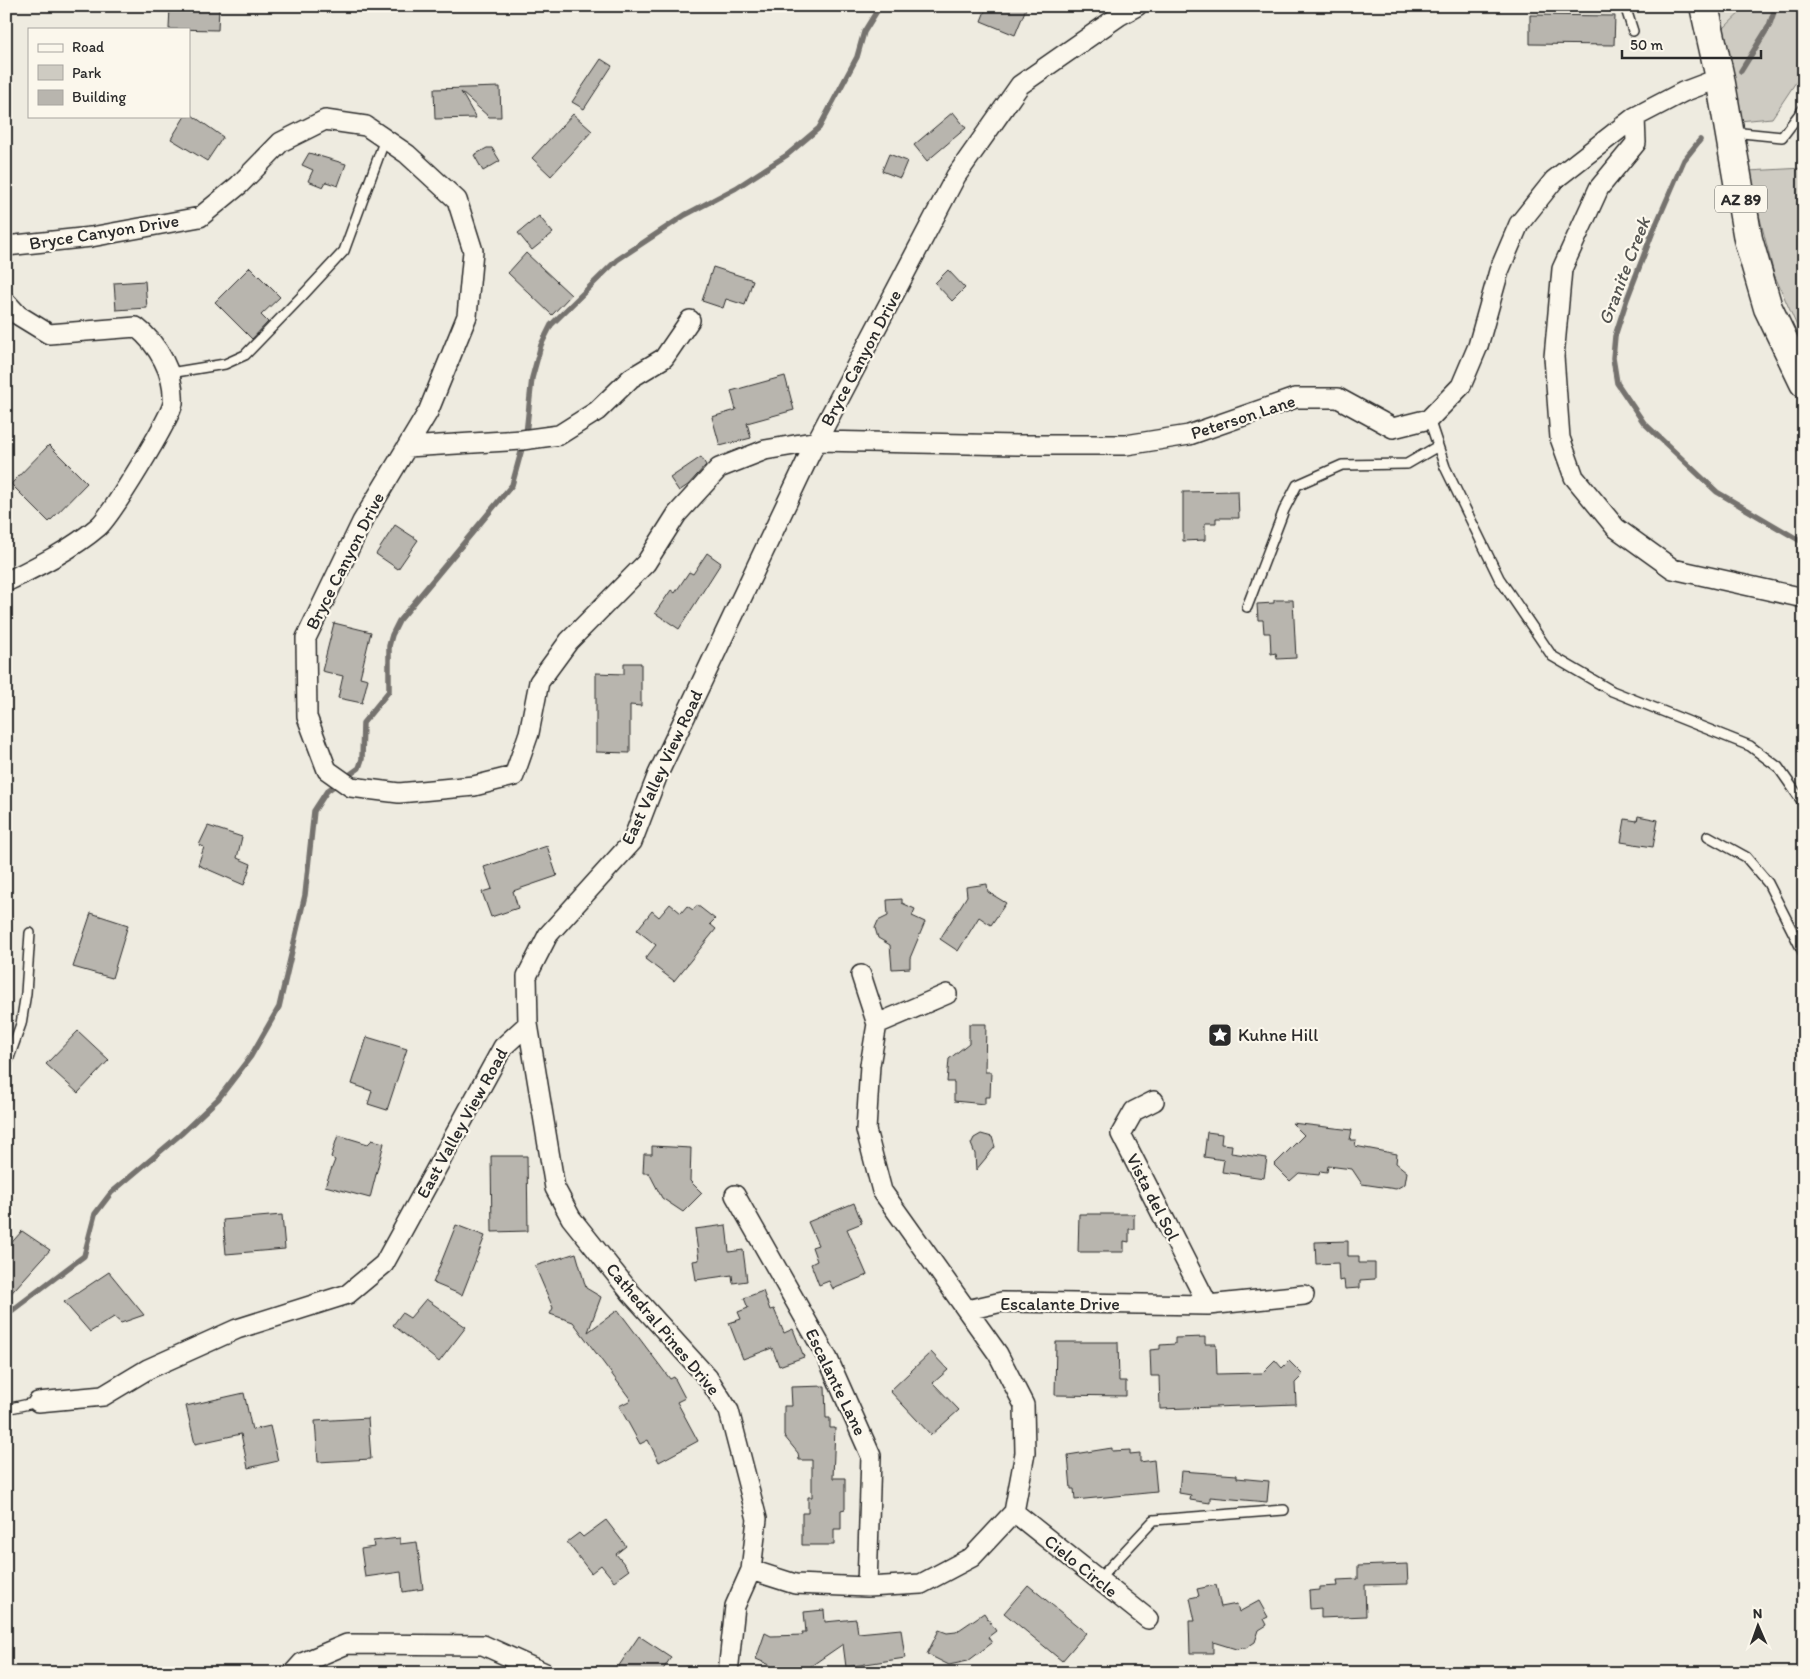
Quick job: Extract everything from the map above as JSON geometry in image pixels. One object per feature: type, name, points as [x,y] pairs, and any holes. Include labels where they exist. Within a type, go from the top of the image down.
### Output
[{"type":"main road","name":"AZ 89","points":[[1704,6],[1720,78],[1748,239],[1768,308],[1804,383]]},
{"type":"street","name":"Bryce Canyon Drive","points":[[6,246],[91,236],[200,217],[239,184],[281,142],[325,120],[366,126],[407,154],[457,200],[473,252],[467,316],[428,412],[362,522],[306,638],[307,717],[327,770],[351,787],[399,793],[474,786],[514,776],[529,733],[539,682],[569,641],[646,563],[677,514],[719,468],[765,450],[818,441],[956,176],[1020,85],[1118,16],[1137,6]]},
{"type":"street","points":[[1429,419],[1460,386],[1478,346],[1499,271],[1519,224],[1554,180],[1635,117],[1683,92],[1720,78]]},
{"type":"street","points":[[1635,117],[1636,143],[1599,188],[1562,268],[1554,357],[1560,438],[1574,477],[1616,528],[1673,569],[1804,598]]},
{"type":"street","points":[[6,302],[18,315],[49,334],[136,327],[149,337],[170,374],[173,404],[128,487],[99,526],[56,556],[6,582]]},
{"type":"street","points":[[407,447],[522,440],[559,435],[597,410],[632,378],[664,358],[690,320]]},
{"type":"street","name":"Peterson Lane","points":[[818,441],[1126,445],[1189,435],[1295,398],[1338,398],[1393,428],[1429,419]]},
{"type":"street","name":"East Valley View Road","points":[[38,1402],[103,1396],[148,1369],[237,1329],[348,1294],[384,1264],[503,1047],[528,1024],[527,976],[548,935],[632,842],[658,774],[818,441]]},
{"type":"street","points":[[861,975],[877,1024],[870,1065],[866,1130],[882,1191],[967,1310]]},
{"type":"street","points":[[877,1024],[947,994]]},
{"type":"street","name":"Cathedral Pines Drive","points":[[528,1024],[555,1188],[571,1218],[630,1292],[708,1378],[729,1411],[757,1519],[751,1570],[735,1606],[728,1673]]},
{"type":"street","name":"Vista del Sol","points":[[1154,1101],[1134,1111],[1121,1134],[1208,1305]]},
{"type":"street","name":"Escalante Lane","points":[[735,1195],[828,1359],[871,1456],[868,1587]]},
{"type":"street","name":"Escalante Drive","points":[[1014,1512],[1025,1453],[1024,1405],[998,1354],[967,1310],[1002,1302],[1208,1305],[1304,1295]]},
{"type":"street","points":[[751,1570],[794,1584],[868,1587],[921,1584],[972,1557],[1014,1512]]},
{"type":"street","name":"Cielo Circle","points":[[1014,1512],[1148,1620]]},
{"type":"street","points":[[293,1673],[302,1662],[346,1644],[483,1645],[545,1673]]},
{"type":"lane","points":[[1625,6],[1633,31]]},
{"type":"lane","points":[[1729,131],[1782,137],[1804,108]]},
{"type":"lane","points":[[170,374],[226,364],[245,356],[344,251],[385,139]]},
{"type":"lane","points":[[1429,419],[1445,467],[1499,578],[1552,656],[1612,691],[1750,746],[1778,767],[1804,804]]},
{"type":"lane","points":[[1247,607],[1284,510],[1297,485],[1342,465],[1407,464],[1438,446]]},
{"type":"lane","points":[[1708,836],[1746,857],[1768,883],[1804,954]]},
{"type":"lane","points":[[6,1066],[21,1024],[30,934]]},
{"type":"lane","points":[[6,1409],[38,1402]]},
{"type":"lane","points":[[1098,1580],[1154,1520],[1284,1510]]},
{"type":"shaded area","points":[[1717,6],[1747,6],[1723,29]]},
{"type":"green space","points":[[1747,6],[1804,6],[1804,70],[1772,118],[1739,121],[1723,29]]},
{"type":"green space","points":[[1804,168],[1804,342],[1774,274],[1748,171]]},
{"type":"building","points":[[170,6],[219,6],[218,30],[169,28]]},
{"type":"building","points":[[987,6],[1027,6],[1015,35],[981,21]]},
{"type":"building","points":[[1530,15],[1615,16],[1614,45],[1530,44]]},
{"type":"building","points":[[601,59],[612,66],[584,109],[572,102]]},
{"type":"building","points":[[500,87],[501,117],[489,117],[461,92],[476,118],[435,119],[434,89]]},
{"type":"building","points":[[953,112],[966,128],[927,161],[914,145]]},
{"type":"building","points":[[190,114],[223,137],[207,161],[171,139],[184,118],[190,118]]},
{"type":"building","points":[[573,114],[592,131],[551,176],[532,158]]},
{"type":"building","points":[[487,148],[492,148],[500,161],[483,171],[474,155]]},
{"type":"building","points":[[309,153],[346,164],[338,186],[326,182],[323,187],[308,181],[313,170],[302,165]]},
{"type":"building","points":[[889,154],[907,161],[900,178],[882,171]]},
{"type":"building","points":[[539,216],[553,233],[532,250],[518,233]]},
{"type":"building","points":[[526,253],[571,295],[552,315],[508,273]]},
{"type":"building","points":[[250,267],[280,297],[261,315],[268,322],[252,339],[215,302]]},
{"type":"building","points":[[713,267],[753,280],[745,305],[726,299],[723,308],[702,301]]},
{"type":"building","points":[[948,270],[965,288],[952,301],[935,283]]},
{"type":"building","points":[[145,281],[147,308],[116,310],[114,283]]},
{"type":"building","points":[[785,376],[794,410],[747,423],[751,438],[720,446],[712,417],[736,410],[731,391]]},
{"type":"building","points":[[49,445],[87,483],[49,522],[11,484]]},
{"type":"building","points":[[701,457],[706,465],[688,485],[679,491],[670,478]]},
{"type":"building","points":[[1238,491],[1239,518],[1216,518],[1216,523],[1205,523],[1205,540],[1183,541],[1183,492]]},
{"type":"building","points":[[395,525],[418,540],[398,569],[376,554]]},
{"type":"building","points":[[707,553],[721,563],[679,629],[655,613],[671,590],[675,593],[689,572],[693,574]]},
{"type":"building","points":[[1274,600],[1293,600],[1296,658],[1277,659],[1276,653],[1271,654],[1270,633],[1264,633],[1263,620],[1258,620],[1257,604],[1274,603]]},
{"type":"building","points":[[334,623],[371,632],[360,677],[368,679],[362,703],[338,698],[343,676],[322,671]]},
{"type":"building","points":[[624,663],[641,663],[641,706],[630,705],[630,753],[596,752],[596,673],[624,674]]},
{"type":"building","points":[[1638,816],[1658,820],[1653,847],[1621,842],[1625,819],[1637,821]]},
{"type":"building","points":[[208,826],[242,837],[237,858],[251,864],[244,885],[198,865],[204,847],[199,845]]},
{"type":"building","points":[[547,846],[557,876],[513,891],[518,908],[491,917],[482,892],[492,889],[484,867]]},
{"type":"building","points":[[987,884],[988,892],[1006,903],[991,925],[979,917],[958,951],[940,939],[967,896],[966,887]]},
{"type":"building","points":[[902,899],[902,903],[915,909],[912,916],[925,922],[910,958],[910,968],[892,969],[890,945],[878,938],[875,928],[878,921],[888,916],[887,900]]},
{"type":"building","points":[[670,904],[681,913],[687,906],[693,910],[697,905],[715,919],[710,924],[716,929],[674,981],[645,959],[656,945],[637,930],[652,911],[659,917]]},
{"type":"building","points":[[91,913],[128,925],[112,978],[73,967]]},
{"type":"building","points":[[969,1024],[986,1024],[985,1072],[991,1072],[990,1097],[985,1097],[985,1104],[954,1101],[954,1082],[947,1082],[949,1059],[969,1043]]},
{"type":"building","points":[[78,1031],[109,1060],[78,1093],[46,1064]]},
{"type":"building","points":[[367,1037],[407,1049],[387,1110],[368,1104],[372,1091],[352,1084]]},
{"type":"building","points":[[1292,1123],[1352,1130],[1350,1140],[1356,1140],[1355,1146],[1397,1154],[1396,1163],[1407,1172],[1405,1184],[1396,1189],[1362,1184],[1352,1169],[1328,1166],[1327,1172],[1320,1171],[1319,1175],[1299,1173],[1290,1181],[1274,1165],[1304,1135]]},
{"type":"building","points":[[1207,1132],[1222,1134],[1221,1144],[1232,1145],[1231,1153],[1267,1158],[1264,1178],[1222,1172],[1224,1160],[1204,1157]]},
{"type":"building","points":[[981,1134],[992,1137],[995,1147],[976,1170],[975,1154],[971,1144],[974,1138]]},
{"type":"building","points":[[338,1135],[368,1144],[372,1140],[384,1143],[370,1198],[325,1186],[335,1160],[331,1157]]},
{"type":"building","points":[[652,1146],[691,1148],[690,1181],[702,1193],[683,1212],[662,1198],[649,1173],[643,1173],[644,1154],[652,1154]]},
{"type":"building","points":[[491,1156],[527,1156],[528,1231],[492,1232]]},
{"type":"building","points":[[854,1203],[862,1223],[847,1229],[867,1275],[833,1289],[829,1281],[819,1285],[811,1264],[817,1261],[812,1247],[818,1245],[808,1222]]},
{"type":"building","points":[[1079,1214],[1134,1214],[1134,1229],[1129,1229],[1129,1242],[1124,1241],[1124,1252],[1078,1252]]},
{"type":"building","points":[[282,1215],[285,1249],[226,1254],[223,1220]]},
{"type":"building","points":[[456,1225],[485,1236],[462,1295],[433,1283]]},
{"type":"building","points":[[726,1225],[729,1252],[743,1250],[747,1281],[733,1283],[732,1275],[696,1280],[693,1261],[699,1260],[695,1229]]},
{"type":"building","points":[[22,1231],[50,1250],[6,1299],[6,1249]]},
{"type":"building","points":[[1348,1241],[1348,1256],[1359,1256],[1359,1263],[1375,1263],[1375,1279],[1360,1280],[1360,1288],[1345,1289],[1344,1280],[1339,1281],[1338,1263],[1316,1264],[1315,1242]]},
{"type":"building","points":[[576,1253],[586,1288],[601,1297],[588,1332],[618,1310],[670,1379],[674,1377],[685,1398],[677,1402],[698,1441],[659,1462],[648,1440],[640,1444],[619,1406],[631,1400],[573,1322],[550,1314],[553,1308],[535,1266]]},
{"type":"building","points":[[109,1272],[144,1315],[121,1323],[114,1317],[90,1332],[64,1302]]},
{"type":"building","points":[[763,1291],[770,1310],[774,1309],[784,1333],[793,1329],[804,1357],[779,1366],[772,1348],[743,1359],[729,1323],[741,1319],[738,1312],[748,1308],[744,1298]]},
{"type":"building","points":[[426,1299],[466,1327],[439,1362],[393,1325],[402,1313],[410,1318]]},
{"type":"building","points":[[1205,1337],[1205,1344],[1216,1344],[1217,1374],[1262,1373],[1275,1360],[1282,1368],[1289,1361],[1303,1375],[1295,1383],[1296,1404],[1160,1409],[1159,1376],[1151,1376],[1150,1350],[1160,1349],[1160,1345],[1175,1344],[1175,1338]]},
{"type":"building","points":[[1056,1342],[1118,1342],[1119,1381],[1126,1381],[1126,1396],[1055,1395]]},
{"type":"building","points":[[931,1352],[948,1370],[933,1383],[959,1410],[931,1435],[890,1391]]},
{"type":"building","points":[[825,1386],[826,1418],[830,1418],[830,1428],[835,1428],[833,1478],[845,1478],[845,1509],[841,1510],[841,1529],[834,1529],[834,1545],[802,1545],[802,1513],[808,1513],[808,1497],[812,1497],[812,1460],[799,1460],[798,1453],[784,1436],[784,1406],[792,1406],[791,1387]]},
{"type":"building","points":[[244,1393],[252,1430],[270,1426],[278,1461],[248,1468],[241,1434],[195,1444],[186,1406]]},
{"type":"building","points":[[368,1418],[371,1459],[318,1462],[315,1421]]},
{"type":"building","points":[[1112,1448],[1112,1451],[1130,1450],[1130,1454],[1140,1453],[1140,1462],[1154,1460],[1157,1492],[1075,1500],[1074,1489],[1071,1489],[1068,1455]]},
{"type":"building","points":[[1181,1471],[1237,1475],[1237,1478],[1269,1481],[1267,1502],[1210,1497],[1210,1503],[1190,1500],[1191,1495],[1179,1493]]},
{"type":"building","points":[[606,1520],[626,1546],[616,1554],[629,1570],[614,1581],[601,1565],[591,1573],[567,1542],[579,1533],[583,1537]]},
{"type":"building","points":[[400,1538],[400,1544],[417,1542],[423,1589],[403,1592],[401,1572],[365,1577],[361,1549],[374,1547],[373,1541]]},
{"type":"building","points":[[1407,1564],[1408,1584],[1365,1585],[1366,1616],[1321,1618],[1321,1608],[1310,1609],[1309,1591],[1320,1590],[1320,1587],[1338,1586],[1337,1580],[1358,1579],[1358,1566]]},
{"type":"building","points":[[1028,1585],[1086,1633],[1062,1661],[1004,1613]]},
{"type":"building","points":[[1216,1585],[1221,1607],[1237,1604],[1239,1612],[1259,1601],[1268,1617],[1264,1619],[1267,1625],[1259,1630],[1255,1642],[1246,1648],[1236,1649],[1213,1642],[1213,1653],[1190,1653],[1189,1621],[1195,1621],[1190,1598],[1199,1596],[1197,1589]]},
{"type":"building","points":[[824,1610],[825,1622],[856,1619],[858,1633],[901,1629],[905,1658],[846,1667],[843,1644],[811,1666],[808,1673],[774,1673],[770,1665],[756,1659],[765,1633],[771,1636],[803,1635],[802,1632],[806,1632],[804,1612]]},
{"type":"building","points":[[984,1613],[996,1631],[988,1637],[992,1643],[968,1661],[949,1665],[927,1654],[939,1630],[947,1633],[956,1632]]},
{"type":"building","points":[[639,1636],[671,1657],[661,1673],[614,1673]]},
{"type":"waterway","points":[[6,1315],[84,1256],[95,1214],[111,1193],[181,1134],[218,1099],[251,1056],[279,1007],[305,895],[314,811],[327,791],[359,768],[362,759],[363,723],[389,691],[389,646],[399,621],[512,485],[526,434],[532,378],[541,345],[551,325],[617,260],[685,215],[736,188],[787,155],[819,128],[857,57],[864,32],[880,6]]},
{"type":"waterway","name":"Granite Creek","points":[[1741,71],[1769,26],[1776,6]]},
{"type":"waterway","name":"Granite Creek","points":[[1700,140],[1684,160],[1652,234],[1627,299],[1615,336],[1613,358],[1617,383],[1644,423],[1717,492],[1804,543]]},
{"type":"place","name":"Kuhne Hill","points":[[1220,1035]]}]
